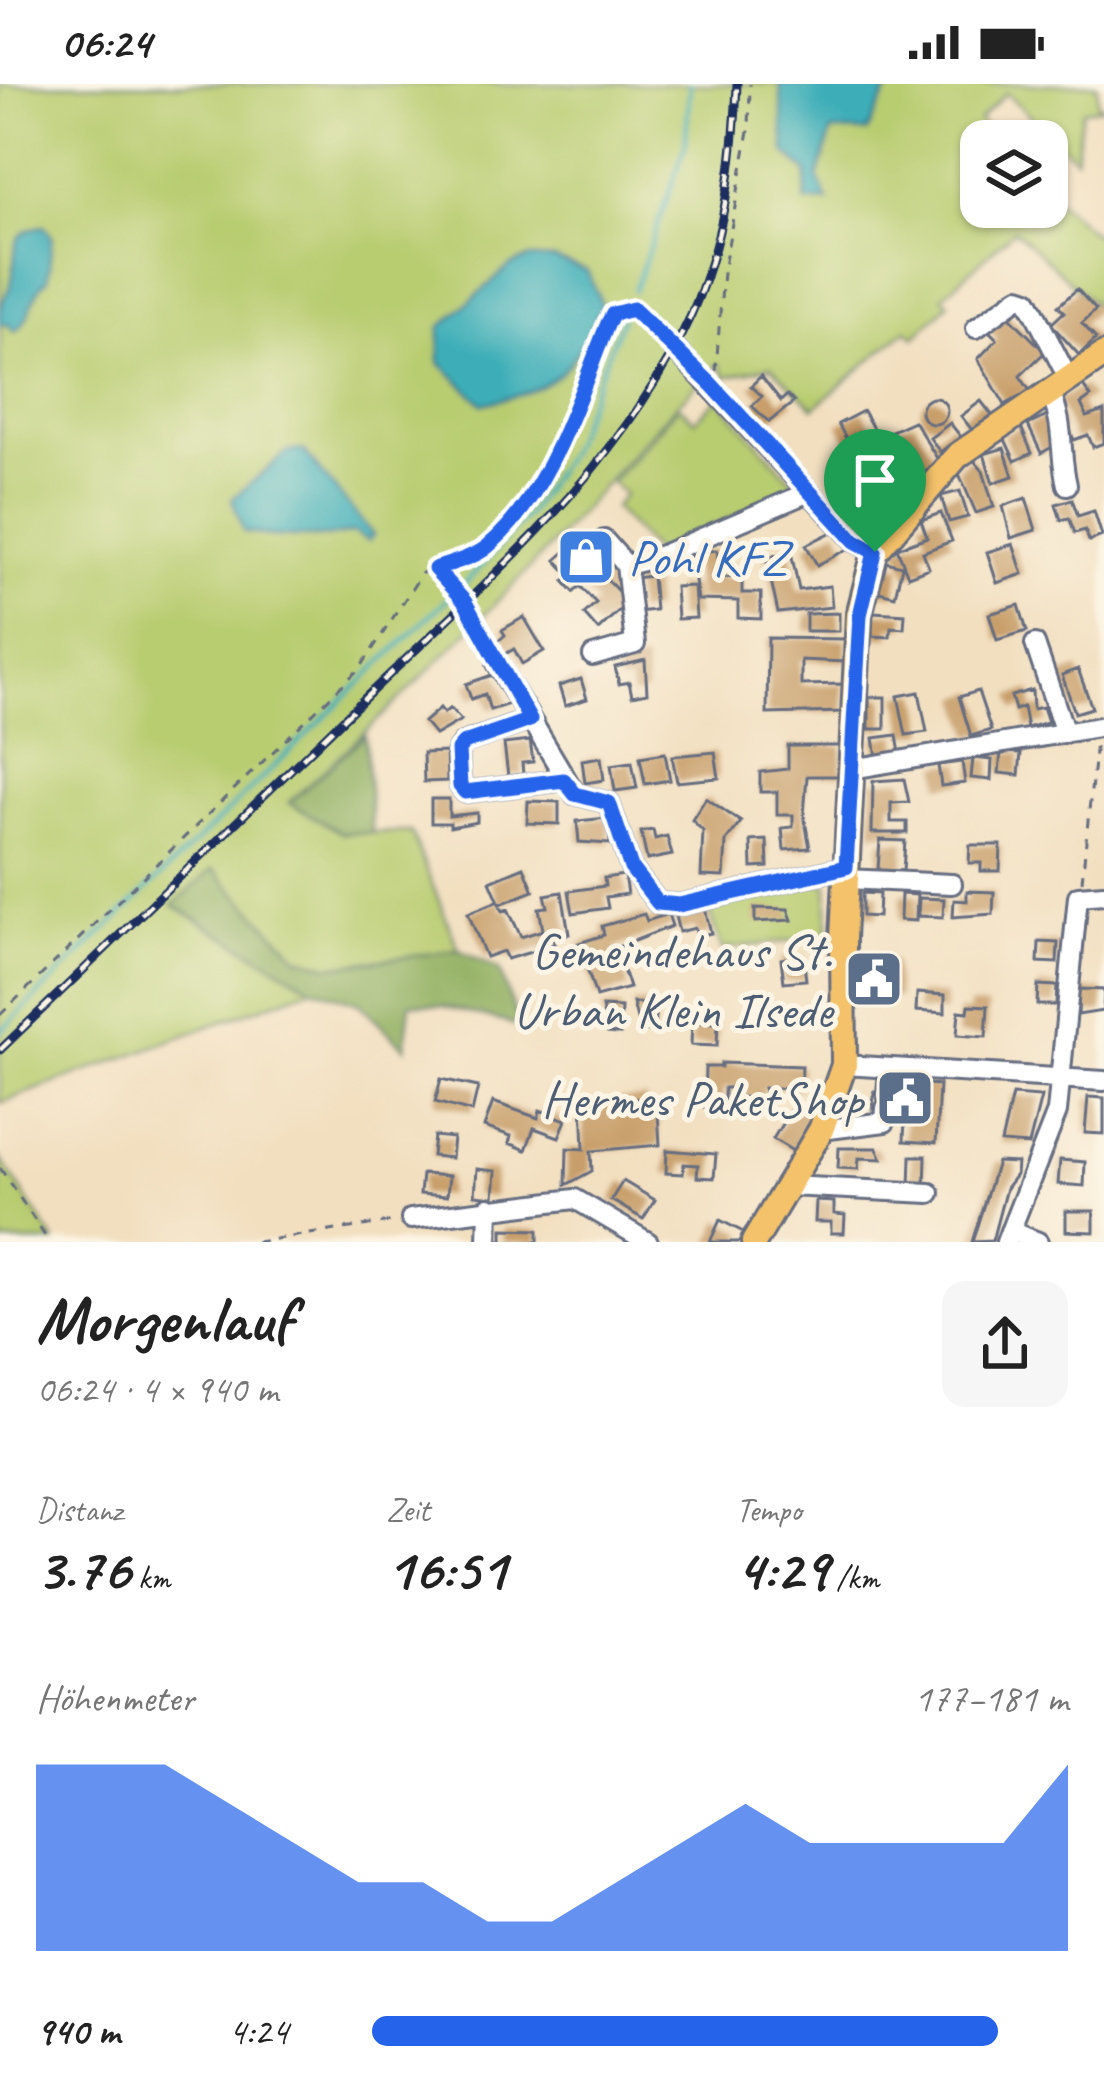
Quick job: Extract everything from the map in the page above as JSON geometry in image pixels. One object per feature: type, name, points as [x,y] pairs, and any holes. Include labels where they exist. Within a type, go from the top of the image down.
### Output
[{"type":"main road","points":[[754,1242],[820,1130],[844,1065],[846,873],[860,615],[875,552],[957,456],[1104,355]]},
{"type":"street","points":[[976,328],[1018,297],[1028,300],[1060,386],[1064,425],[1060,455],[1067,485]]},
{"type":"street","points":[[674,348],[855,541],[875,552]]},
{"type":"street","points":[[626,565],[655,558],[809,492]]},
{"type":"street","points":[[592,656],[635,644],[626,565],[604,540]]},
{"type":"street","points":[[1035,644],[1065,733]]},
{"type":"street","points":[[497,663],[575,794],[609,803],[631,868],[658,903],[679,905],[846,873],[952,884]]},
{"type":"street","points":[[530,720],[464,743],[458,750],[460,786],[465,792],[564,780]]},
{"type":"street","points":[[852,769],[1101,727]]},
{"type":"street","points":[[1038,1242],[1008,1237],[1058,1112],[1082,893],[1104,894]]},
{"type":"street","points":[[844,1065],[1104,1081]]},
{"type":"street","points":[[820,1130],[885,1122],[889,1067]]},
{"type":"street","points":[[788,1186],[930,1193]]},
{"type":"street","points":[[411,1219],[575,1199],[648,1242]]},
{"type":"street","points":[[488,1242],[490,1207]]},
{"type":"path","points":[[711,383],[719,364],[723,272],[748,131],[750,84]]},
{"type":"path","points":[[0,1016],[361,667],[422,572],[485,549],[519,512],[558,445],[613,314],[633,309],[674,348]]},
{"type":"path","points":[[435,569],[465,602],[497,663]]},
{"type":"path","points":[[1082,893],[1101,727]]},
{"type":"path","points":[[0,1168],[50,1242]]},
{"type":"path","points":[[256,1242],[411,1219]]},
{"type":"green space","points":[[0,84],[1097,84],[1098,105],[1104,107],[1082,110],[1075,158],[1068,151],[1068,120],[1035,120],[1006,93],[979,120],[960,120],[960,228],[1068,228],[1068,210],[1104,243],[1104,313],[1014,230],[943,296],[949,303],[915,337],[906,330],[814,408],[771,366],[726,377],[719,364],[478,622],[289,802],[342,833],[411,832],[459,950],[329,966],[298,957],[213,870],[174,906],[313,988],[0,1103]]},
{"type":"green space","points":[[718,398],[799,488],[655,553],[614,508],[624,494],[611,482],[679,406],[695,420]]},
{"type":"green space","points":[[365,735],[372,833],[342,833],[289,803]]},
{"type":"green space","points":[[213,869],[298,957],[330,966],[459,950],[499,970],[520,1026],[444,1006],[410,1003],[405,1048],[359,1003],[313,988],[173,905]]},
{"type":"green space","points":[[815,880],[828,885],[828,932],[823,937],[722,949],[707,906]]},
{"type":"green space","points":[[0,1158],[55,1242],[0,1242]]},
{"type":"water","points":[[780,84],[891,84],[867,132],[832,131],[818,177],[828,201],[805,202],[807,173],[785,152]]},
{"type":"water","points":[[44,226],[52,237],[48,279],[14,332],[8,324],[0,325],[0,319],[17,241],[31,229]]},
{"type":"water","points":[[530,258],[554,259],[587,271],[602,305],[580,348],[559,374],[530,391],[483,404],[440,363],[440,328],[511,265]]},
{"type":"water","points":[[303,450],[373,535],[368,541],[353,532],[299,537],[244,532],[232,499],[288,451]]},
{"type":"building","points":[[1077,289],[1096,310],[1082,323],[1096,339],[1079,355],[1051,324],[1064,312],[1058,306]]},
{"type":"building","points":[[1006,313],[1045,352],[1020,376],[1030,391],[1005,405],[978,359],[997,339],[988,330]]},
{"type":"building","points":[[761,376],[781,401],[787,395],[794,402],[769,422],[752,406],[762,396],[751,386]]},
{"type":"building","points":[[1083,386],[1091,397],[1081,404],[1087,417],[1104,411],[1104,443],[1093,447],[1088,435],[1074,440],[1058,400]]},
{"type":"building","points":[[934,398],[947,411],[934,424],[921,411]]},
{"type":"building","points":[[981,401],[992,415],[972,430],[961,416]]},
{"type":"building","points":[[863,411],[878,437],[914,421],[938,460],[901,497],[886,485],[895,473],[890,467],[870,477],[874,483],[845,498],[833,477],[860,463],[838,424]]},
{"type":"building","points":[[1056,412],[1063,427],[1050,433],[1056,445],[1041,453],[1028,425]]},
{"type":"building","points":[[950,423],[961,437],[940,452],[930,438]]},
{"type":"building","points":[[1021,427],[1032,453],[1015,461],[1003,435]]},
{"type":"building","points":[[1004,448],[1013,476],[993,483],[984,454]]},
{"type":"building","points":[[971,457],[983,471],[994,507],[976,513],[957,469]]},
{"type":"building","points":[[960,491],[968,517],[949,522],[941,496]]},
{"type":"building","points":[[1026,498],[1036,530],[1011,538],[1003,506]]},
{"type":"building","points":[[1072,499],[1078,516],[1094,511],[1102,536],[1089,541],[1085,530],[1075,533],[1069,518],[1061,520],[1056,504]]},
{"type":"building","points":[[941,513],[952,541],[923,552],[929,568],[908,576],[897,548],[927,537],[921,520]]},
{"type":"building","points":[[838,529],[848,549],[817,565],[806,545]]},
{"type":"building","points":[[574,544],[628,602],[598,630],[584,614],[596,603],[580,586],[574,592],[564,581],[570,575],[556,560]]},
{"type":"building","points":[[1013,544],[1023,574],[997,583],[987,552]]},
{"type":"building","points":[[717,550],[720,577],[742,578],[742,593],[761,593],[761,619],[738,618],[738,601],[698,600],[691,554]]},
{"type":"building","points":[[791,552],[799,590],[830,586],[832,607],[778,613],[766,557]]},
{"type":"building","points":[[882,561],[902,566],[895,596],[875,591]]},
{"type":"building","points":[[652,576],[655,610],[636,612],[633,578]]},
{"type":"building","points":[[694,586],[696,618],[677,619],[675,587]]},
{"type":"building","points":[[1019,605],[1027,631],[997,640],[989,614]]},
{"type":"building","points":[[873,612],[905,614],[904,628],[891,627],[890,637],[872,636]]},
{"type":"building","points":[[839,613],[839,631],[806,631],[806,614]]},
{"type":"building","points":[[524,617],[544,651],[522,664],[514,649],[500,657],[493,646],[505,635],[502,630]]},
{"type":"building","points":[[768,638],[846,639],[846,662],[801,660],[801,685],[843,684],[844,712],[767,714]]},
{"type":"building","points":[[645,660],[647,693],[632,696],[629,682],[619,684],[615,667]]},
{"type":"building","points":[[1078,669],[1092,708],[1075,713],[1062,675]]},
{"type":"building","points":[[498,673],[509,704],[490,710],[485,694],[471,699],[466,684]]},
{"type":"building","points":[[581,679],[587,699],[565,706],[559,686]]},
{"type":"building","points":[[1032,690],[1033,709],[1043,707],[1048,722],[1027,728],[1023,707],[1015,710],[1011,696]]},
{"type":"building","points":[[978,691],[991,730],[971,736],[959,697]]},
{"type":"building","points":[[919,692],[927,732],[906,735],[898,696]]},
{"type":"building","points":[[869,697],[885,697],[885,729],[869,729]]},
{"type":"building","points":[[440,708],[444,713],[450,708],[461,720],[435,735],[424,722]]},
{"type":"building","points":[[897,735],[900,754],[877,757],[874,738]]},
{"type":"building","points":[[530,741],[533,762],[522,763],[523,774],[508,776],[504,744]]},
{"type":"building","points":[[788,746],[842,746],[842,776],[807,776],[804,815],[810,848],[784,850],[782,828],[793,827],[793,815],[777,815],[777,792],[760,792],[760,772],[788,769]]},
{"type":"building","points":[[446,752],[447,781],[424,782],[423,753]]},
{"type":"building","points":[[715,752],[719,778],[677,782],[672,756]]},
{"type":"building","points":[[1001,752],[1021,753],[1019,775],[999,773]]},
{"type":"building","points":[[665,753],[670,780],[645,784],[640,757]]},
{"type":"building","points":[[601,757],[604,780],[585,783],[582,760]]},
{"type":"building","points":[[973,758],[992,760],[991,780],[971,778]]},
{"type":"building","points":[[632,762],[637,788],[615,791],[611,765]]},
{"type":"building","points":[[962,762],[965,783],[941,786],[938,765]]},
{"type":"building","points":[[904,779],[909,802],[891,803],[891,822],[907,822],[907,833],[872,833],[873,781]]},
{"type":"building","points":[[706,798],[741,822],[726,841],[724,877],[701,876],[703,831],[692,820]]},
{"type":"building","points":[[431,799],[449,799],[449,816],[477,813],[477,822],[450,827],[450,823],[431,823]]},
{"type":"building","points":[[528,801],[559,802],[559,824],[527,823]]},
{"type":"building","points":[[608,818],[610,844],[579,842],[577,821]]},
{"type":"building","points":[[653,830],[655,839],[667,836],[672,855],[647,860],[641,832]]},
{"type":"building","points":[[767,840],[768,867],[752,868],[751,841]]},
{"type":"building","points":[[880,840],[905,841],[903,871],[878,870]]},
{"type":"building","points":[[970,845],[1001,845],[1000,871],[981,871],[981,863],[969,863]]},
{"type":"building","points":[[524,867],[534,891],[500,904],[490,881]]},
{"type":"building","points":[[624,875],[627,894],[606,897],[608,908],[573,913],[569,891],[605,886],[604,878]]},
{"type":"building","points":[[967,891],[994,892],[993,914],[953,917],[954,900],[967,901]]},
{"type":"building","points":[[562,892],[569,934],[553,937],[554,944],[507,959],[503,951],[486,957],[468,913],[498,901],[503,911],[508,909],[521,937],[543,930],[539,908],[548,907],[545,895]]},
{"type":"building","points":[[862,893],[879,894],[878,917],[862,916]]},
{"type":"building","points":[[901,894],[917,895],[916,921],[900,920]]},
{"type":"building","points":[[919,898],[944,899],[943,917],[918,916]]},
{"type":"building","points":[[705,908],[711,933],[697,936],[695,928],[679,932],[675,916]]},
{"type":"building","points":[[755,908],[788,909],[792,920],[755,922]]},
{"type":"building","points":[[644,914],[647,921],[668,914],[672,926],[616,948],[629,988],[596,997],[579,943],[604,935],[602,926]]},
{"type":"building","points":[[1039,942],[1058,943],[1057,963],[1038,962]]},
{"type":"building","points":[[803,955],[806,980],[784,982],[781,959]]},
{"type":"building","points":[[870,960],[894,960],[899,998],[869,998]]},
{"type":"building","points":[[1038,985],[1057,986],[1056,1005],[1037,1005]]},
{"type":"building","points":[[1079,989],[1104,990],[1103,1011],[1078,1015]]},
{"type":"building","points":[[917,993],[945,995],[945,1013],[916,1011]]},
{"type":"building","points":[[633,1003],[656,1004],[654,1032],[640,1031]]},
{"type":"building","points":[[969,1005],[988,1006],[986,1037],[957,1035],[959,1011],[968,1012]]},
{"type":"building","points":[[602,1007],[621,1008],[620,1034],[608,1033]]},
{"type":"building","points":[[692,1022],[718,1023],[717,1046],[691,1045]]},
{"type":"building","points":[[721,1063],[802,1066],[801,1089],[764,1088],[764,1098],[741,1097],[740,1106],[733,1106],[734,1088],[724,1088],[724,1107],[704,1107],[705,1067],[721,1067]]},
{"type":"building","points":[[441,1079],[478,1087],[472,1112],[435,1102]]},
{"type":"building","points":[[908,1083],[939,1085],[936,1143],[904,1141],[905,1117],[890,1116],[890,1108],[873,1109],[874,1092],[907,1096]]},
{"type":"building","points":[[1012,1095],[1041,1097],[1029,1145],[1001,1143]]},
{"type":"building","points":[[1088,1097],[1104,1098],[1104,1134],[1085,1133]]},
{"type":"building","points":[[646,1098],[647,1113],[658,1112],[660,1145],[591,1151],[592,1171],[566,1185],[567,1148],[584,1149],[582,1102]]},
{"type":"building","points":[[493,1102],[538,1118],[540,1110],[566,1120],[559,1137],[534,1128],[526,1150],[509,1143],[511,1136],[484,1127]]},
{"type":"building","points":[[794,1104],[814,1115],[793,1151],[773,1139]]},
{"type":"building","points":[[434,1136],[453,1138],[451,1158],[432,1156]]},
{"type":"building","points":[[839,1148],[877,1148],[882,1159],[859,1158],[858,1169],[838,1168]]},
{"type":"building","points":[[667,1150],[716,1154],[714,1178],[697,1177],[698,1165],[684,1164],[683,1174],[666,1173]]},
{"type":"building","points":[[911,1156],[926,1156],[925,1188],[910,1187]]},
{"type":"building","points":[[1060,1160],[1085,1162],[1084,1186],[1058,1184]]},
{"type":"building","points":[[997,1162],[1017,1163],[1016,1175],[1006,1188],[992,1241],[972,1242]]},
{"type":"building","points":[[477,1169],[496,1171],[494,1197],[475,1195]]},
{"type":"building","points":[[422,1174],[449,1176],[447,1196],[420,1194]]},
{"type":"building","points":[[623,1181],[655,1200],[643,1219],[611,1200]]},
{"type":"building","points":[[816,1201],[834,1202],[834,1214],[845,1215],[844,1233],[831,1233],[831,1222],[815,1222]]},
{"type":"building","points":[[1066,1211],[1094,1211],[1094,1232],[1066,1231]]},
{"type":"building","points":[[720,1220],[745,1233],[741,1242],[710,1242]]},
{"type":"building","points":[[503,1229],[538,1230],[538,1242],[503,1242]]},
{"type":"waterway","points":[[634,291],[685,148],[690,84]]},
{"type":"waterway","points":[[462,587],[527,515],[567,453],[622,319]]},
{"type":"waterway","points":[[0,1032],[450,596]]},
{"type":"railway","points":[[0,1050],[504,565],[627,424],[691,315],[712,259],[730,173],[737,84]]},
{"type":"place","name":"Pohl KFZ","points":[[586,557]]},
{"type":"place","name":"Gemeindehaus St. Urban Klein Ilsede","points":[[874,979]]},
{"type":"place","name":"Hermes PaketShop","points":[[905,1098]]},
{"type":"route","points":[[633,309],[711,384],[855,541],[875,552],[862,591],[846,867],[679,905],[658,903],[644,891],[631,868],[609,803],[575,794],[564,780],[465,792],[460,786],[458,750],[464,743],[530,720],[465,602],[435,569],[485,549],[519,512],[558,445],[613,314],[633,309]]}]
